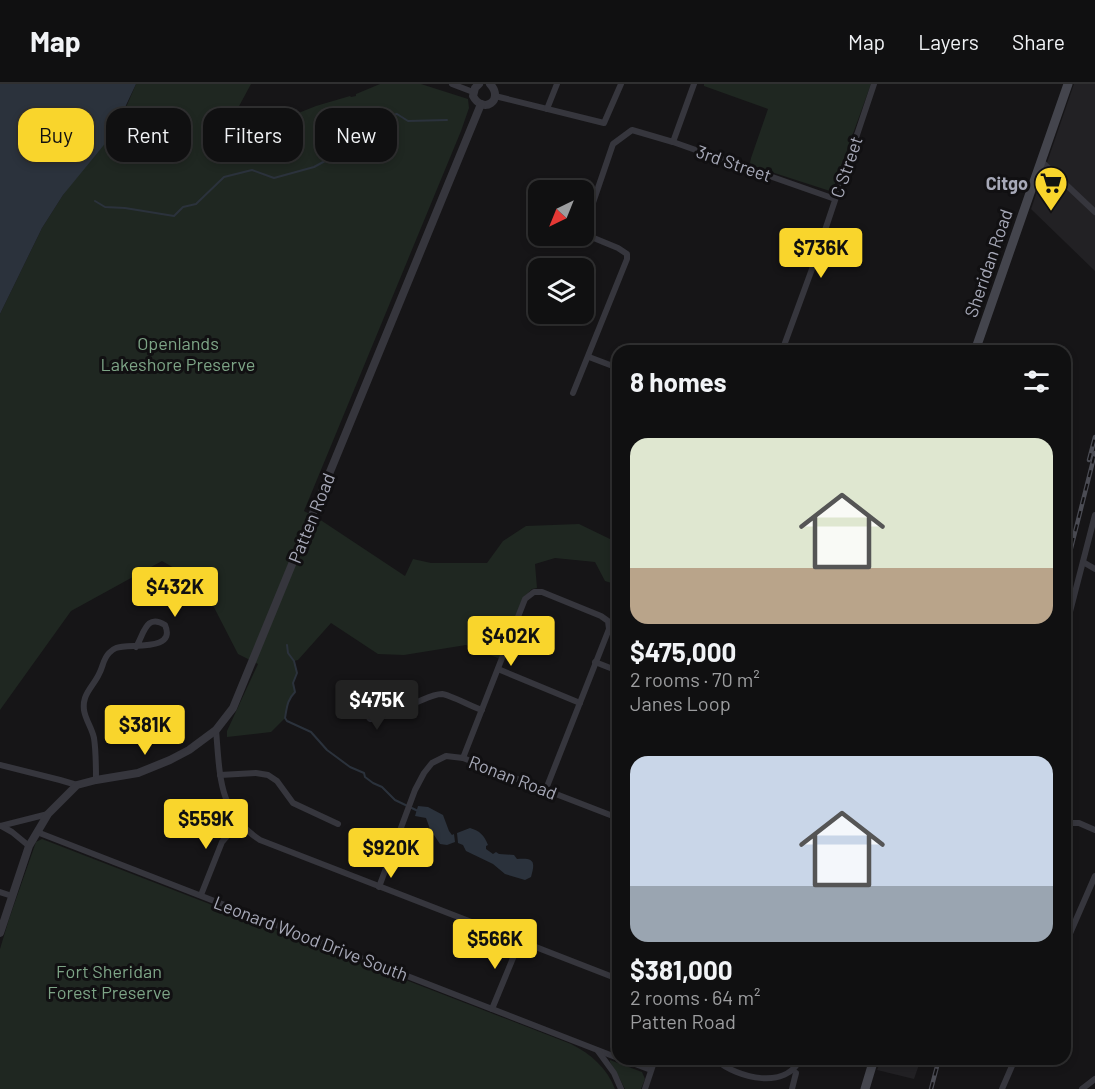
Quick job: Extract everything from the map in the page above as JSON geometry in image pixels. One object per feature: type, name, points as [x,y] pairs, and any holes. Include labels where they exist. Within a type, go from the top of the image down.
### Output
[{"type":"main road","name":"Sheridan Road","points":[[977,345],[1068,84]]},
{"type":"main road","points":[[865,1089],[872,1065]]},
{"type":"street","points":[[452,84],[473,92]]},
{"type":"street","points":[[478,84],[473,92],[475,99],[481,104],[492,102],[495,96],[495,89],[490,84]]},
{"type":"street","points":[[547,109],[557,84]]},
{"type":"street","points":[[495,96],[604,123],[621,84]]},
{"type":"street","points":[[673,142],[694,84]]},
{"type":"street","name":"C Street","points":[[784,345],[874,84]]},
{"type":"street","name":"Patten Road","points":[[77,785],[138,773],[170,760],[189,750],[216,730],[233,708],[481,104]]},
{"type":"street","name":"3rd Street","points":[[594,200],[613,144],[632,130],[673,142],[835,199]]},
{"type":"street","points":[[1041,161],[1095,212]]},
{"type":"street","points":[[573,393],[627,259],[627,254],[618,248],[594,238]]},
{"type":"street","points":[[589,357],[612,366]]},
{"type":"street","points":[[1071,608],[1095,515]]},
{"type":"street","points":[[1083,562],[1095,569]]},
{"type":"street","points":[[463,758],[525,599],[534,592],[542,592],[601,615],[608,621],[609,629],[546,789]]},
{"type":"street","points":[[96,780],[94,736],[83,708],[88,690],[99,675],[105,658],[111,651],[118,647],[136,647],[161,642],[167,634],[165,625],[156,621],[147,625],[136,647]]},
{"type":"street","points":[[595,662],[612,669]]},
{"type":"street","points":[[498,669],[580,703]]},
{"type":"street","points":[[400,706],[372,696],[364,706],[370,719],[378,719],[400,706],[441,694],[482,710]]},
{"type":"street","points":[[216,730],[220,775],[226,801],[239,822],[260,840],[612,977]]},
{"type":"street","name":"Ronan Road","points":[[379,886],[424,772],[436,760],[447,756],[463,758],[612,816]]},
{"type":"street","points":[[0,765],[77,785],[48,814],[29,846],[0,933]]},
{"type":"street","points":[[220,775],[256,773],[268,775],[277,781],[293,803],[338,824]]},
{"type":"street","points":[[0,826],[48,814]]},
{"type":"street","points":[[201,895],[222,842],[239,822]]},
{"type":"street","points":[[1071,823],[1079,823],[1095,830]]},
{"type":"street","points":[[0,826],[12,832],[29,846]]},
{"type":"street","name":"Leonard Wood Drive South","points":[[37,832],[612,1055]]},
{"type":"street","points":[[1071,931],[1095,876]]},
{"type":"street","points":[[0,892],[12,896]]},
{"type":"street","points":[[492,1009],[520,941]]},
{"type":"street","points":[[597,1050],[614,1073],[621,1089]]},
{"type":"street","name":"Leonard Wood Drive South","points":[[638,1065],[651,1070]]},
{"type":"street","points":[[645,1089],[653,1065]]},
{"type":"street","points":[[723,1065],[750,1082],[773,1085],[788,1079],[798,1067]]},
{"type":"street","points":[[1002,1089],[1012,1065]]},
{"type":"street","points":[[792,1089],[798,1067]]},
{"type":"street","points":[[1082,1089],[1095,1078]]},
{"type":"shaded area","points":[[0,84],[136,84],[125,108],[106,108],[106,142],[94,157],[94,108],[18,108],[18,162],[90,162],[63,195],[42,228],[0,314]]},
{"type":"shaded area","points":[[1074,84],[1095,84],[1095,271],[1031,209]]},
{"type":"shaded area","points":[[418,806],[428,807],[443,815],[449,831],[452,835],[454,834],[455,842],[447,845],[440,844],[426,818],[415,816]]},
{"type":"shaded area","points":[[470,828],[483,836],[488,845],[486,849],[493,854],[496,852],[514,855],[517,859],[532,861],[531,877],[525,880],[505,874],[493,864],[466,851],[463,845],[458,843],[457,833]]},
{"type":"shaded area","points":[[879,1065],[919,1065],[914,1079],[877,1070]]},
{"type":"green space","name":"Openlands Lakeshore Preserve","points":[[136,84],[251,84],[238,108],[203,108],[203,162],[303,162],[303,111],[316,106],[356,96],[380,84],[421,84],[468,99],[469,108],[461,131],[304,511],[405,576],[413,559],[431,563],[487,563],[503,541],[526,526],[579,524],[610,539],[612,542],[612,583],[605,581],[595,562],[555,558],[535,564],[537,588],[532,589],[524,597],[500,659],[466,645],[404,655],[378,654],[331,623],[298,660],[294,661],[297,673],[293,683],[295,692],[290,698],[285,718],[271,732],[227,737],[227,731],[258,664],[238,654],[202,584],[162,561],[71,611],[0,710],[0,314],[42,228],[86,162],[94,162],[94,151],[106,135],[106,162],[191,162],[191,108],[125,108]]},
{"type":"green space","points":[[704,84],[871,84],[834,186],[830,191],[753,166],[750,163],[751,158],[768,109],[704,86]]},
{"type":"green space","name":"Fort Sheridan Forest Preserve","points":[[42,839],[571,1044],[598,1062],[615,1089],[0,1089],[0,949],[36,842]]},
{"type":"green space","points":[[612,1061],[612,1065],[623,1065],[642,1072],[645,1079],[641,1089],[625,1089],[610,1062]]},
{"type":"waterway","points":[[95,201],[105,207],[174,216],[183,207],[196,204],[224,177],[252,170],[274,178],[314,167],[336,155],[341,135],[348,128],[361,131],[387,124],[393,115],[397,114],[408,121],[447,120]]},
{"type":"waterway","points":[[287,645],[297,673],[293,683],[295,692],[287,707],[285,718],[287,721],[311,732],[327,750],[350,767],[364,773],[365,777],[382,787],[395,800],[418,811]]},
{"type":"railway","points":[[1089,460],[1095,437]]},
{"type":"railway","points":[[1071,548],[1095,453]]},
{"type":"railway","points":[[931,1089],[937,1065]]},
{"type":"place","name":"Citgo","points":[[1051,212]]}]
